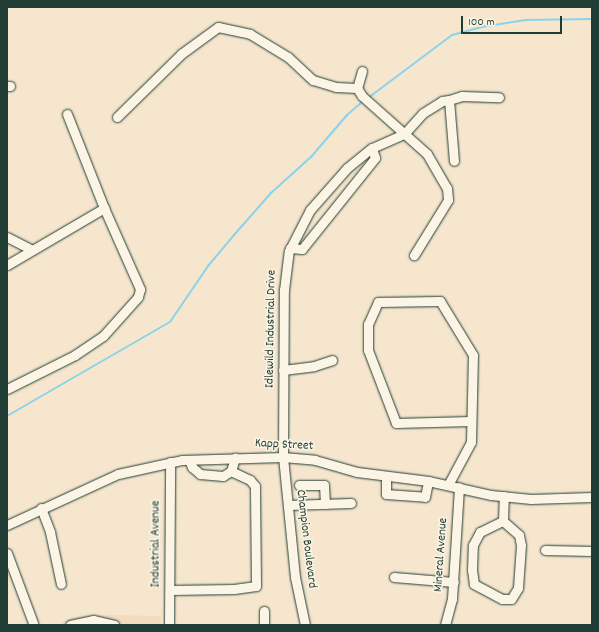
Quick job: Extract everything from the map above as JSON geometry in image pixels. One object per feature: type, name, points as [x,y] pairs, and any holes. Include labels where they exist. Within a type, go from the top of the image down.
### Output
[{"type":"street","points":[[117,117],[181,54],[218,27],[250,34],[288,57],[313,80],[336,87],[357,88]]},
{"type":"street","points":[[362,71],[357,88],[362,96],[426,154],[447,188],[448,200],[414,254]]},
{"type":"street","points":[[404,134],[423,114],[442,101],[462,96],[499,97]]},
{"type":"street","points":[[449,100],[454,161]]},
{"type":"street","points":[[7,389],[75,355],[103,336],[138,298],[140,289],[104,208],[67,114]]},
{"type":"street","name":"Idlewild Industrial Drive","points":[[283,457],[284,275],[290,248],[302,223],[322,195],[347,168],[372,148],[404,134]]},
{"type":"street","points":[[290,248],[302,249],[375,158],[372,148]]},
{"type":"street","points":[[7,265],[104,208]]},
{"type":"street","points":[[7,236],[32,250]]},
{"type":"street","points":[[448,485],[471,442],[473,355],[440,301],[378,302],[368,324],[368,350],[396,423],[471,421]]},
{"type":"street","points":[[283,370],[314,366],[332,360]]},
{"type":"street","name":"Kapp Street","points":[[7,525],[118,474],[170,462],[189,460],[283,457],[315,460],[357,472],[428,481],[504,496],[531,499],[592,497]]},
{"type":"street","name":"Champion Boulevard","points":[[283,457],[295,577],[305,625]]},
{"type":"street","points":[[189,460],[195,471],[207,476],[222,476],[231,471],[235,458]]},
{"type":"street","name":"Industrial Avenue","points":[[169,625],[171,590],[170,462]]},
{"type":"street","points":[[171,590],[234,590],[256,586],[255,486],[250,480],[231,471]]},
{"type":"street","points":[[386,476],[386,494],[425,497],[428,481]]},
{"type":"street","points":[[300,485],[324,485],[326,504]]},
{"type":"street","name":"Mineral Avenue","points":[[445,625],[454,582],[459,487]]},
{"type":"street","points":[[502,521],[504,496]]},
{"type":"street","points":[[288,505],[351,503]]},
{"type":"street","points":[[42,508],[50,532],[62,584]]},
{"type":"street","points":[[502,521],[519,535],[521,545],[518,588],[511,599],[502,599],[474,584],[472,570],[473,545],[480,532],[502,521]]},
{"type":"street","points":[[545,550],[592,551]]},
{"type":"street","points":[[7,553],[33,623]]},
{"type":"street","points":[[394,577],[454,582]]},
{"type":"street","points":[[264,612],[264,625]]},
{"type":"street","points":[[70,625],[93,620],[114,625]]},
{"type":"shaded area","points":[[112,615],[161,616],[161,625],[58,625],[73,617]]},
{"type":"waterway","points":[[368,98],[452,35],[481,27],[525,20],[592,19]]},
{"type":"waterway","points":[[7,416],[170,322],[208,266],[234,235],[271,193],[311,157],[347,115],[363,101]]}]
